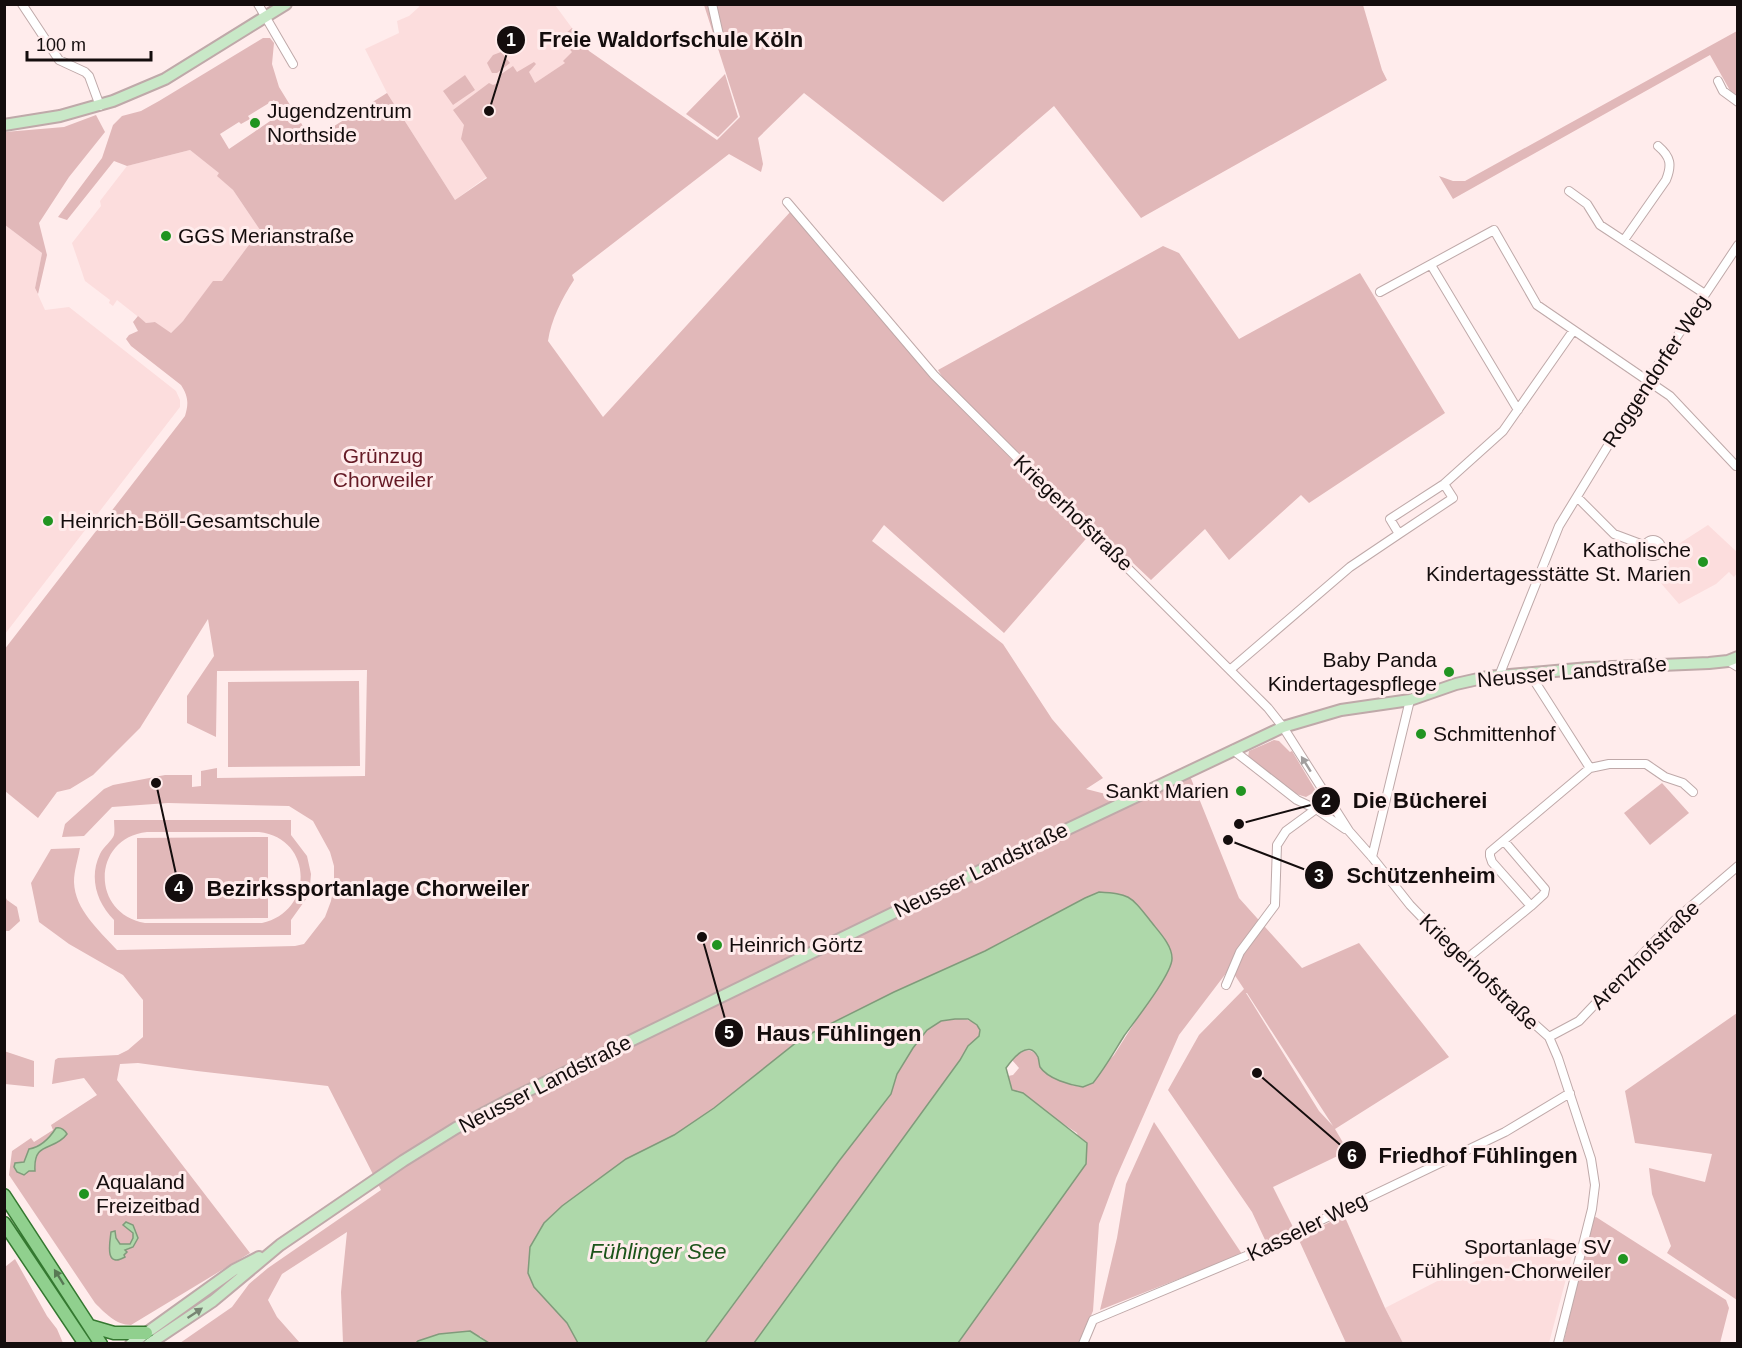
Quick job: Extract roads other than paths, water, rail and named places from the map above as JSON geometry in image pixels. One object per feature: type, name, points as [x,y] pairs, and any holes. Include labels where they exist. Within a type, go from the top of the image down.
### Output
[{"type":"main road","points":[[4,125],[99,106],[165,79],[286,4]]},
{"type":"main road","points":[[4,118],[34,120]]},
{"type":"main road","name":"Neusser Landstraße","points":[[131,1344],[148,1338],[234,1270],[280,1245],[456,1128],[511,1099],[1283,727],[1341,710],[1410,700],[1456,684],[1499,676],[1589,668],[1734,662]]},
{"type":"main road","points":[[4,1195],[101,1344]]},
{"type":"main road","points":[[4,1223],[85,1344]]},
{"type":"main road","points":[[90,1326],[114,1333],[148,1338]]},
{"type":"main road","points":[[74,1327],[75,1344]]},
{"type":"street","points":[[22,4],[59,60],[89,76],[99,106]]},
{"type":"street","points":[[258,4],[294,64]]},
{"type":"street","points":[[712,4],[719,35]]},
{"type":"street","points":[[1718,81],[1723,91],[1737,102]]},
{"type":"street","points":[[1624,240],[1666,180],[1670,170],[1670,160],[1658,146]]},
{"type":"street","points":[[1569,191],[1587,204],[1600,225],[1705,294]]},
{"type":"street","name":"Kriegerhofstraße","points":[[787,202],[934,375],[1230,669],[1283,727],[1349,831],[1410,905],[1464,961],[1549,1037],[1565,1075],[1591,1159],[1595,1185],[1592,1209],[1558,1344]]},
{"type":"street","points":[[1380,292],[1494,230],[1537,305],[1670,396],[1736,466]]},
{"type":"street","name":"Roggendorfer Weg","points":[[1499,676],[1559,526],[1648,380],[1737,245]]},
{"type":"street","points":[[1431,265],[1518,410]]},
{"type":"street","points":[[1399,534],[1390,519],[1444,484],[1493,441],[1518,410],[1573,331]]},
{"type":"street","points":[[1230,669],[1350,567],[1453,498],[1444,484]]},
{"type":"street","points":[[1577,497],[1614,534],[1646,546]]},
{"type":"street","points":[[1530,674],[1590,768]]},
{"type":"street","points":[[1372,857],[1410,700]]},
{"type":"street","name":"Kriegerhofstraße","points":[[1233,750],[1297,800],[1316,809],[1349,831]]},
{"type":"street","points":[[1531,906],[1492,862],[1490,852],[1590,768],[1610,764],[1646,764],[1665,777],[1683,783],[1693,792]]},
{"type":"street","points":[[1226,985],[1240,951],[1275,905],[1277,845],[1281,837],[1316,809]]},
{"type":"street","points":[[1464,961],[1545,894],[1545,889],[1504,841]]},
{"type":"street","name":"Arenzhofstraße","points":[[1549,1037],[1579,1021],[1676,919],[1737,866]]},
{"type":"street","name":"Kasseler Weg","points":[[1083,1344],[1093,1320],[1255,1252],[1504,1132],[1570,1093]]},
{"type":"water","name":"Fühlinger See","points":[[1099,892],[1123,895],[1133,900],[1167,942],[1172,958],[1171,965],[1093,1083],[1083,1087],[1054,1078],[1040,1067],[1038,1057],[1030,1050],[1020,1052],[1006,1068],[1012,1090],[1023,1093],[1087,1143],[1086,1164],[958,1343],[754,1343],[968,1046],[979,1036],[980,1030],[977,1025],[968,1019],[941,1021],[927,1030],[897,1074],[891,1094],[705,1343],[578,1343],[567,1323],[534,1287],[528,1273],[530,1247],[544,1223],[562,1206],[626,1159],[674,1135],[714,1108],[802,1038],[894,992],[985,951]]},
{"type":"water","points":[[56,1128],[62,1129],[67,1134],[56,1143],[41,1150],[35,1161],[35,1171],[29,1171],[24,1175],[17,1172],[14,1167],[15,1163],[24,1162],[29,1149],[44,1142]]},
{"type":"water","points":[[126,1222],[133,1225],[138,1238],[133,1247],[125,1250],[127,1252],[125,1257],[114,1260],[109,1247],[111,1232],[115,1231],[120,1244],[130,1244],[133,1238],[133,1233],[123,1225]]},
{"type":"water","points":[[470,1331],[489,1343],[416,1343],[439,1334]]},
{"type":"place","name":"Freie Waldorfschule Köln","points":[[489,111]]},
{"type":"place","name":"Jugendzentrum Northside","points":[[255,123]]},
{"type":"place","name":"GGS Merianstraße","points":[[166,236]]},
{"type":"place","name":"Heinrich-Böll-Gesamtschule","points":[[48,521]]},
{"type":"place","name":"Katholische Kindertagesstätte St. Marien","points":[[1703,562]]},
{"type":"place","name":"Baby Panda Kindertagespflege","points":[[1449,672]]},
{"type":"place","name":"Schmittenhof","points":[[1421,734]]},
{"type":"place","name":"Bezirkssportanlage Chorweiler","points":[[156,783]]},
{"type":"place","name":"Sankt Marien","points":[[1241,791]]},
{"type":"place","name":"Die Bücherei","points":[[1239,824]]},
{"type":"place","name":"Schützenheim","points":[[1228,840]]},
{"type":"place","name":"Haus Fühlingen","points":[[702,937]]},
{"type":"place","name":"Heinrich Görtz","points":[[717,945]]},
{"type":"place","name":"Friedhof Fühlingen","points":[[1257,1073]]},
{"type":"place","name":"Aqualand Freizeitbad","points":[[84,1194]]},
{"type":"place","name":"Sportanlage SV Fühlingen-Chorweiler","points":[[1623,1259]]},
{"type":"park label","name":"Grünzug Chorweiler","points":[[383,468]]}]
